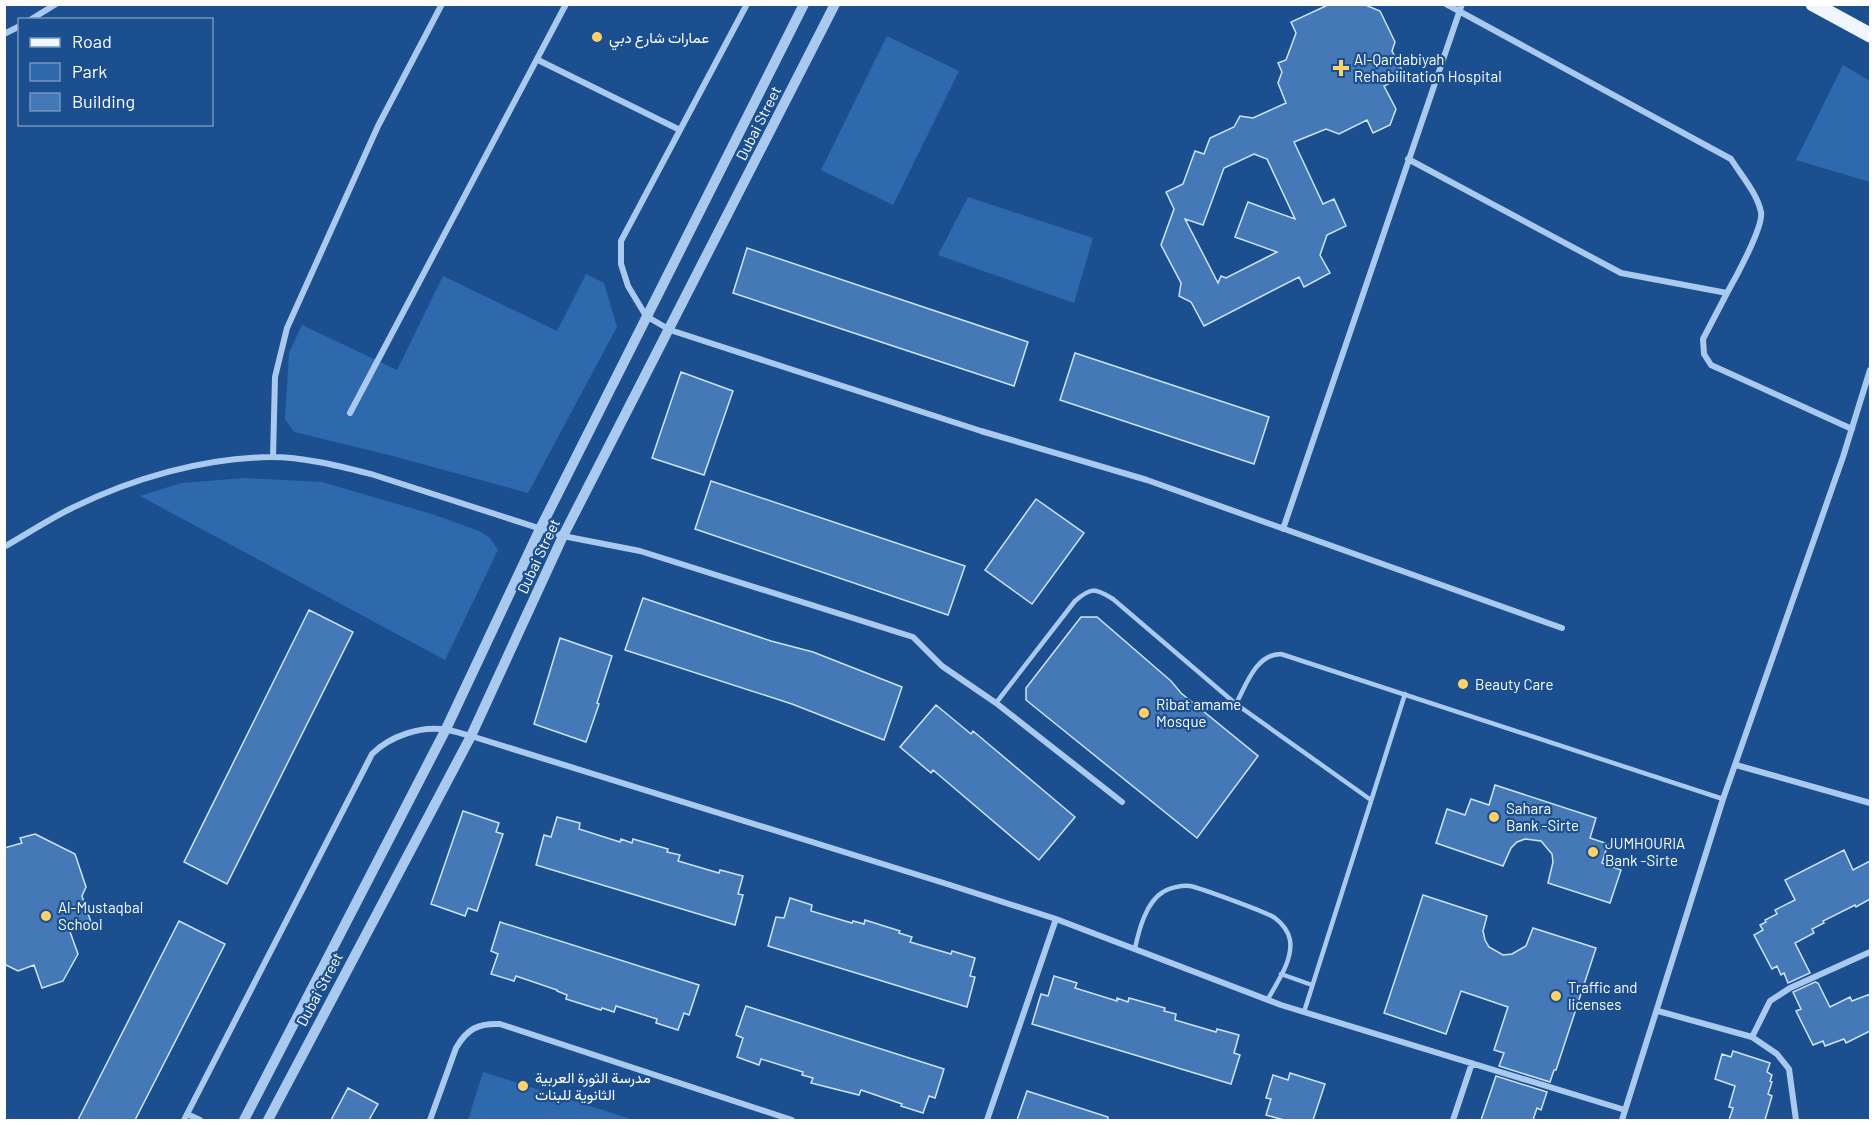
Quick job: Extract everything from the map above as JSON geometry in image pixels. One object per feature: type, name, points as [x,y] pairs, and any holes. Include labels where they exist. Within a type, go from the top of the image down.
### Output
[{"type":"main road","points":[[1813,4],[1870,35]]},
{"type":"street","points":[[33,18],[56,4]]},
{"type":"street","points":[[273,457],[275,377],[287,328],[378,126],[442,4]]},
{"type":"street","points":[[350,413],[566,4]]},
{"type":"street","points":[[747,4],[621,241],[621,264],[628,286],[646,316],[670,330],[981,431],[1147,480],[1562,628]]},
{"type":"street","name":"Dubai Street","points":[[244,1120],[446,729],[540,529],[804,4]]},
{"type":"street","name":"Dubai Street","points":[[268,1120],[471,736],[563,536],[835,4]]},
{"type":"street","points":[[1446,4],[1460,8],[1731,159],[1754,195],[1762,214],[1756,234],[1703,339],[1704,354],[1711,365],[1852,429]]},
{"type":"street","points":[[1283,529],[1460,8]]},
{"type":"street","points":[[4,34],[18,27]]},
{"type":"street","points":[[538,60],[680,130]]},
{"type":"street","points":[[1408,159],[1621,273],[1727,293]]},
{"type":"street","points":[[1622,1120],[1723,799],[1852,429],[1870,370]]},
{"type":"street","points":[[4,547],[71,508],[116,488],[161,473],[204,464],[273,457],[338,466],[371,474],[563,536],[640,551],[913,637],[942,666],[996,704],[1122,802]]},
{"type":"street","points":[[200,1120],[186,1117],[372,754],[380,746],[403,735],[418,731],[446,729],[1056,919],[1304,1012],[1625,1110]]},
{"type":"street","points":[[1736,765],[1870,802]]},
{"type":"street","points":[[987,1120],[1056,919]]},
{"type":"street","points":[[1752,1037],[1770,1000],[1790,988],[1870,952]]},
{"type":"street","points":[[1658,1011],[1752,1037],[1777,1054],[1789,1069],[1796,1120]]},
{"type":"street","points":[[430,1120],[456,1048],[462,1038],[485,1023],[500,1024],[792,1120]]},
{"type":"street","points":[[1453,1120],[1472,1063]]},
{"type":"lane","points":[[996,704],[1075,601],[1086,591],[1097,590],[1113,599],[1236,704],[1371,800]]},
{"type":"lane","points":[[1236,704],[1262,660],[1274,654],[1292,657],[1723,799]]},
{"type":"lane","points":[[1304,1012],[1406,694]]},
{"type":"lane","points":[[1135,948],[1141,926],[1155,899],[1163,892],[1189,886],[1274,916],[1286,928],[1290,941],[1289,958],[1268,999]]},
{"type":"lane","points":[[1281,974],[1312,985]]},
{"type":"green space","points":[[887,36],[959,71],[893,205],[821,170]]},
{"type":"green space","points":[[1843,65],[1870,81],[1870,182],[1796,160]]},
{"type":"green space","points":[[968,197],[1093,238],[1074,303],[938,255]]},
{"type":"green space","points":[[586,274],[604,283],[617,327],[528,493],[294,432],[285,419],[289,353],[302,325],[397,370],[443,276],[557,331]]},
{"type":"green space","points":[[245,478],[322,482],[435,515],[479,531],[490,538],[498,550],[445,660],[140,496],[181,483]]},
{"type":"green space","points":[[483,1072],[634,1120],[468,1120]]},
{"type":"building","points":[[1330,4],[1363,4],[1380,11],[1395,42],[1392,51],[1405,76],[1384,86],[1396,109],[1390,125],[1373,133],[1367,120],[1339,134],[1326,129],[1294,142],[1323,204],[1334,199],[1346,226],[1327,235],[1320,255],[1330,273],[1304,287],[1299,277],[1204,326],[1191,302],[1179,296],[1181,283],[1161,245],[1174,209],[1166,192],[1183,184],[1195,151],[1204,154],[1210,138],[1234,127],[1240,116],[1253,118],[1286,103],[1278,83],[1282,72],[1278,63],[1286,60],[1296,33],[1291,22]],"holes":[[[1254,154],[1267,159],[1295,219],[1248,202],[1235,237],[1277,252],[1226,278],[1221,276],[1218,283],[1185,219],[1203,225],[1224,168]]]},
{"type":"building","points":[[747,248],[1028,342],[1014,386],[733,293]]},
{"type":"building","points":[[1075,353],[1269,417],[1254,464],[1060,400]]},
{"type":"building","points":[[681,372],[733,391],[704,475],[652,458]]},
{"type":"building","points":[[711,481],[965,566],[948,615],[695,529]]},
{"type":"building","points":[[1036,499],[1084,533],[1032,604],[985,570]]},
{"type":"building","points":[[643,598],[771,641],[813,652],[902,687],[884,740],[792,704],[625,650]]},
{"type":"building","points":[[309,610],[353,632],[227,884],[184,862]]},
{"type":"building","points":[[1081,617],[1097,617],[1171,681],[1181,693],[1258,756],[1197,838],[1026,700],[1026,688]]},
{"type":"building","points":[[560,638],[612,656],[586,742],[534,724]]},
{"type":"building","points":[[936,705],[971,734],[973,731],[1075,817],[1039,860],[933,770],[931,773],[900,747]]},
{"type":"building","points":[[1495,785],[1596,818],[1590,838],[1608,844],[1602,863],[1621,870],[1610,903],[1548,883],[1553,862],[1552,854],[1541,841],[1525,839],[1517,842],[1511,848],[1503,866],[1436,843],[1447,809],[1465,815],[1471,799],[1489,805]]},
{"type":"building","points":[[463,811],[499,823],[496,832],[503,834],[477,911],[468,908],[465,916],[431,904]]},
{"type":"building","points":[[557,817],[580,823],[579,829],[620,842],[621,839],[632,843],[633,839],[668,849],[667,852],[680,855],[678,861],[719,873],[720,870],[743,876],[738,894],[743,895],[735,925],[536,865],[544,835],[551,837]]},
{"type":"building","name":"Al-Mustaqbal School","points":[[35,834],[75,854],[86,887],[82,896],[91,922],[69,929],[78,954],[63,981],[42,988],[34,965],[18,971],[4,964],[4,848],[22,843],[20,838]]},
{"type":"building","points":[[1844,850],[1853,870],[1870,861],[1870,899],[1823,921],[1824,923],[1812,929],[1814,933],[1795,943],[1810,973],[1788,983],[1784,973],[1781,975],[1777,966],[1772,969],[1754,935],[1763,930],[1760,925],[1766,922],[1765,920],[1777,914],[1775,910],[1795,900],[1785,880]]},
{"type":"building","points":[[1423,895],[1487,916],[1483,931],[1485,940],[1489,947],[1503,955],[1512,954],[1526,946],[1533,928],[1596,948],[1550,1082],[1499,1066],[1504,1053],[1494,1050],[1508,1007],[1461,991],[1446,1034],[1384,1013]]},
{"type":"building","points":[[790,898],[812,905],[811,911],[852,923],[853,921],[864,924],[865,920],[900,931],[899,933],[912,937],[910,942],[951,954],[952,951],[975,958],[970,976],[975,977],[967,1007],[768,946],[776,917],[784,918]]},
{"type":"building","points":[[179,921],[225,944],[135,1120],[78,1120]]},
{"type":"building","points":[[500,922],[699,985],[689,1015],[684,1013],[678,1030],[656,1023],[657,1019],[616,1006],[614,1012],[566,999],[567,995],[557,990],[516,976],[514,981],[491,974],[498,954],[491,951]]},
{"type":"building","points":[[1054,976],[1077,983],[1075,988],[1117,1001],[1117,998],[1128,1002],[1129,998],[1165,1008],[1164,1011],[1176,1014],[1175,1020],[1216,1032],[1217,1029],[1239,1035],[1234,1053],[1240,1055],[1231,1084],[1032,1024],[1041,994],[1048,996]]},
{"type":"building","points":[[1815,982],[1818,983],[1830,1007],[1850,997],[1852,1001],[1870,994],[1870,1031],[1846,1043],[1844,1039],[1825,1046],[1823,1041],[1813,1045],[1796,1011],[1801,1009],[1793,992]]},
{"type":"building","points":[[746,1006],[944,1069],[935,1098],[929,1096],[923,1113],[861,1090],[859,1095],[811,1083],[813,1078],[802,1075],[803,1072],[761,1059],[759,1065],[737,1057],[743,1038],[736,1035]]},
{"type":"building","points":[[1733,1051],[1770,1063],[1767,1072],[1772,1075],[1770,1081],[1772,1082],[1768,1094],[1772,1096],[1765,1120],[1729,1120],[1733,1108],[1729,1107],[1735,1086],[1715,1079],[1722,1054],[1731,1057]]},
{"type":"building","points":[[1290,1073],[1325,1084],[1313,1120],[1284,1120],[1266,1115],[1271,1099],[1266,1098],[1273,1075],[1288,1080]]},
{"type":"building","points":[[1496,1076],[1547,1092],[1541,1110],[1537,1108],[1533,1120],[1481,1120]]},
{"type":"building","points":[[348,1088],[378,1104],[369,1120],[331,1120]]},
{"type":"building","points":[[1027,1091],[1108,1117],[1108,1120],[1017,1120]]},
{"type":"place","name":"عمارات شارع دبي","points":[[597,37]]},
{"type":"place","name":"Al-Qardabiyah Rehabilitation Hospital","points":[[1341,68]]},
{"type":"place","name":"Beauty Care","points":[[1463,684]]},
{"type":"place","name":"Ribat amame Mosque","points":[[1144,713]]},
{"type":"place","name":"Sahara Bank -Sirte","points":[[1494,817]]},
{"type":"place","name":"JUMHOURIA Bank -Sirte","points":[[1593,852]]},
{"type":"place","name":"Al-Mustaqbal School","points":[[46,916]]},
{"type":"place","name":"Traffic and licenses","points":[[1556,996]]},
{"type":"place","name":"مدرسة الثورة العربية الثانوية للبنات","points":[[523,1086]]}]
